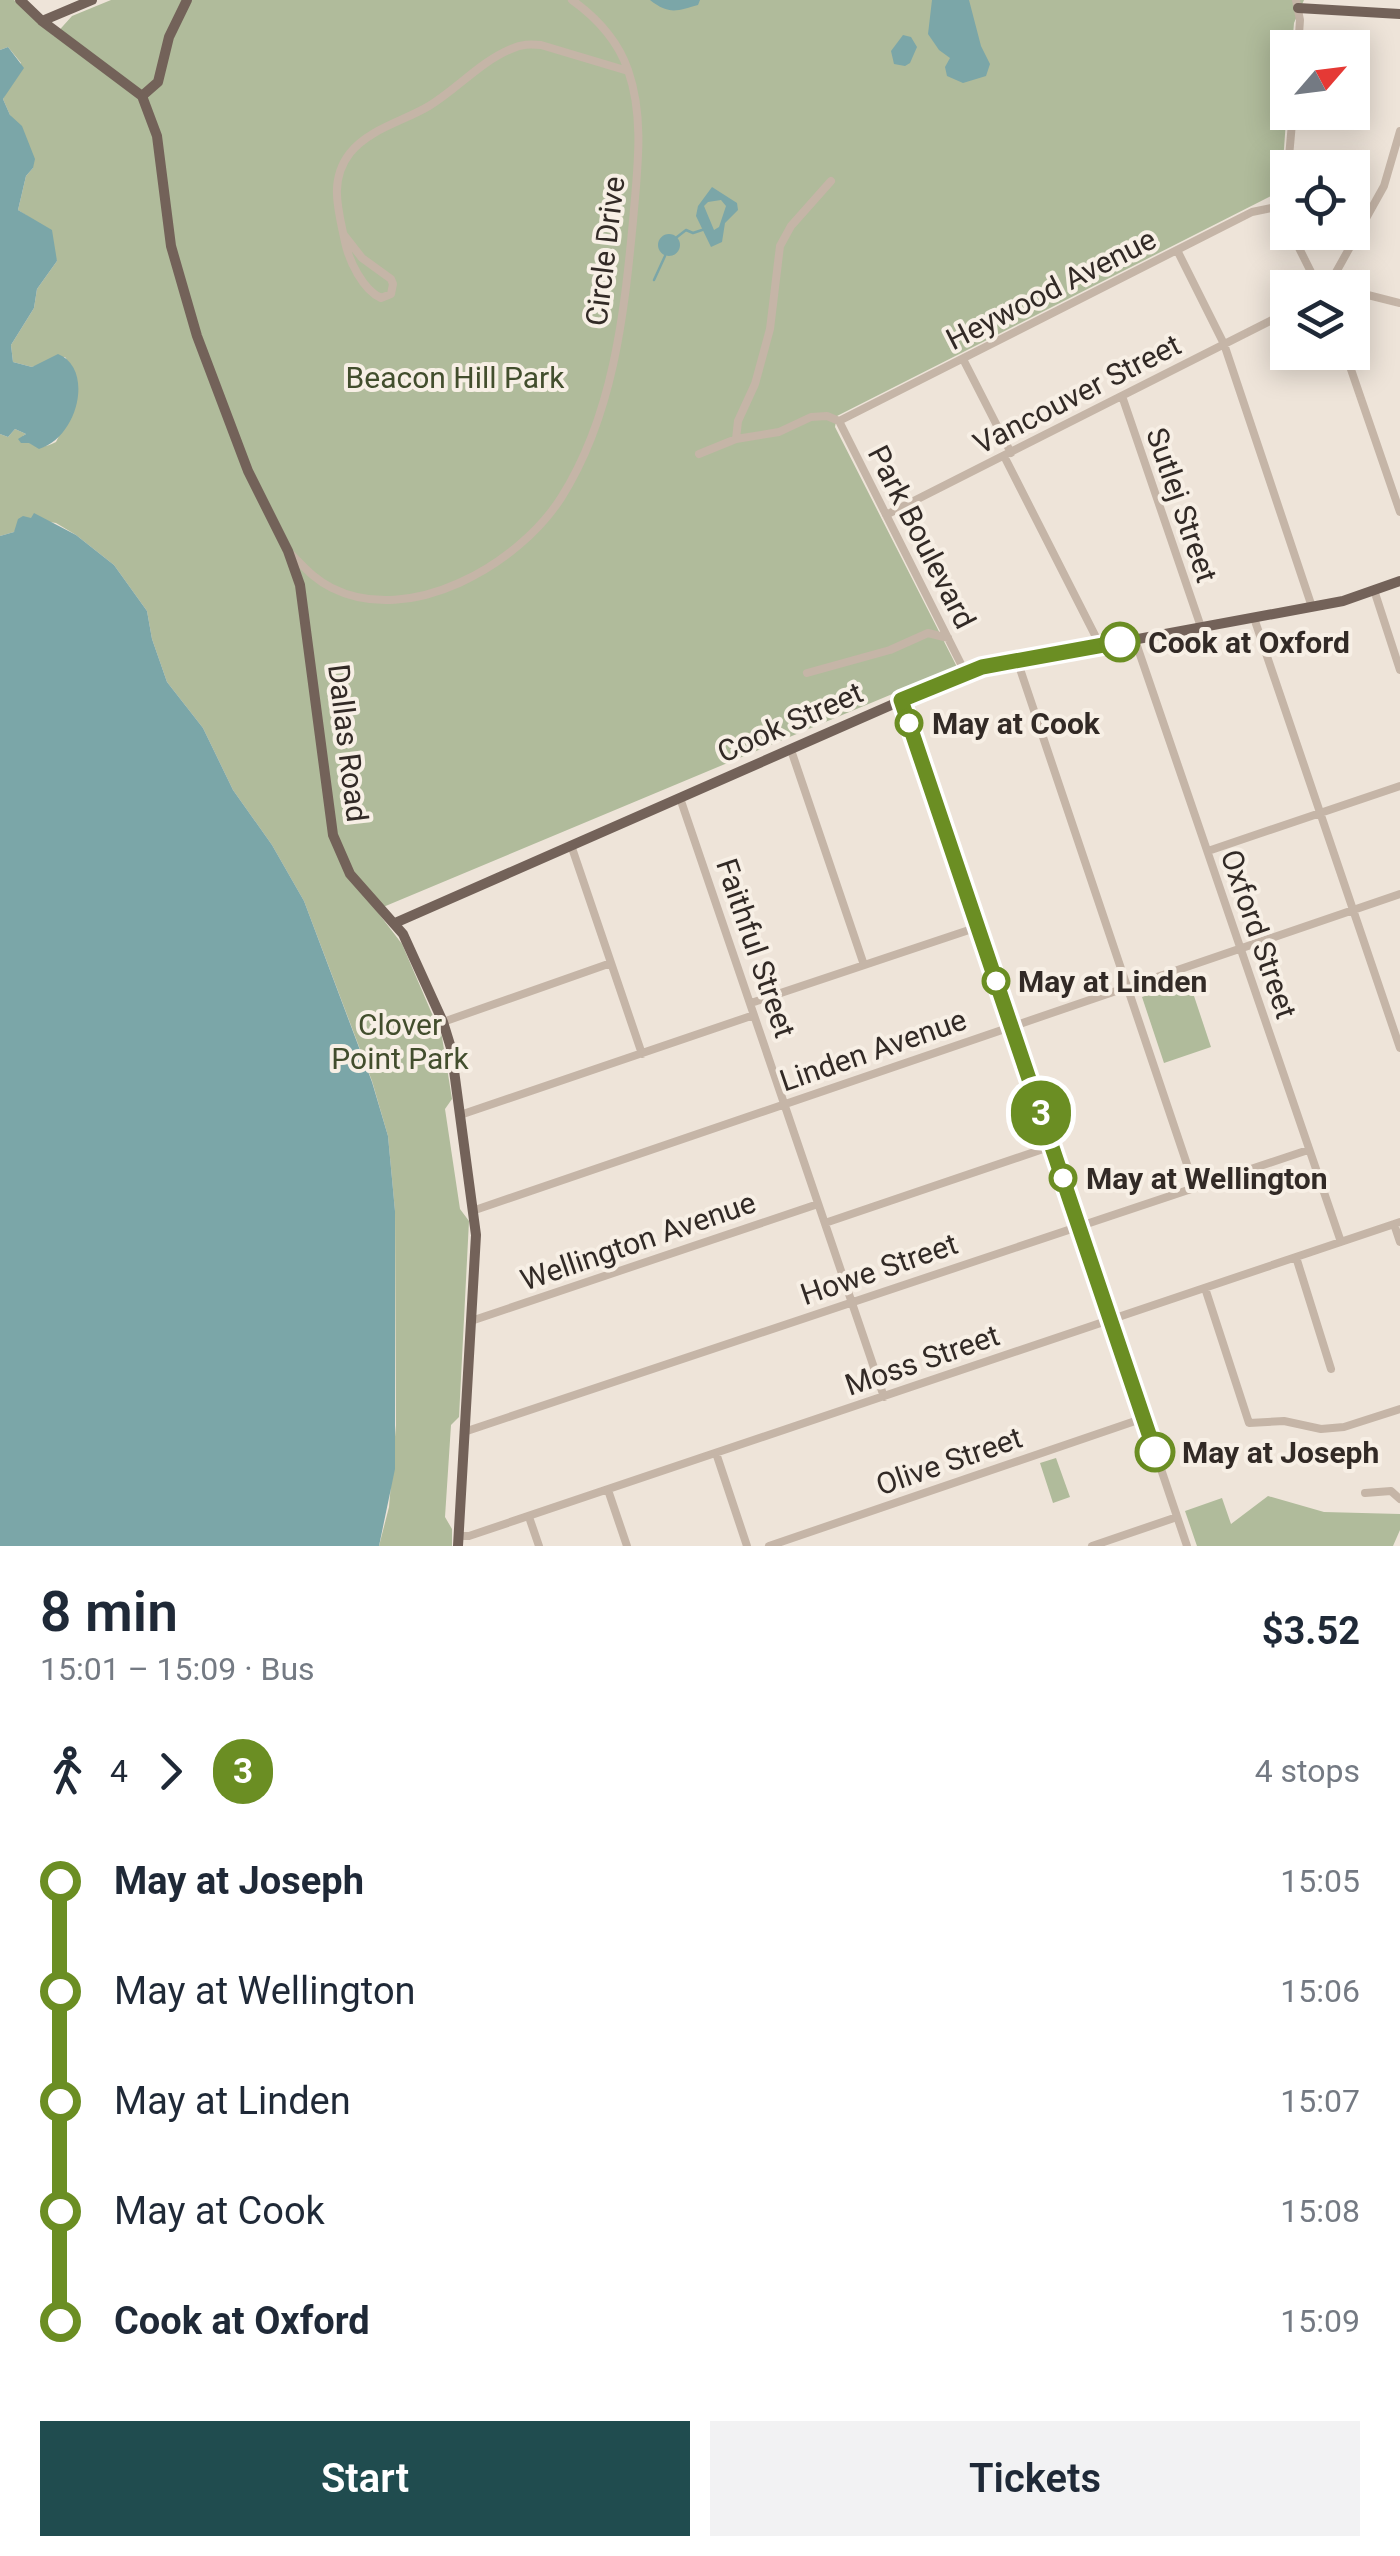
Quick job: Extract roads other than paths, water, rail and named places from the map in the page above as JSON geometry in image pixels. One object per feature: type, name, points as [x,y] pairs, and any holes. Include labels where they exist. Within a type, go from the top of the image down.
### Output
[{"type":"main road","points":[[20,0],[142,96],[158,82],[170,37],[187,0]]},
{"type":"main road","points":[[42,21],[92,0]]},
{"type":"main road","points":[[1297,4],[1343,5],[1400,14]]},
{"type":"main road","name":"Dallas Road","points":[[142,96],[154,124],[171,246],[197,336],[248,471],[288,550],[305,606],[333,836],[350,874],[403,934],[451,1048],[475,1210],[458,1541]]},
{"type":"main road","name":"Cook Street","points":[[395,924],[965,672],[1343,602],[1399,581]]},
{"type":"street","name":"Circle Drive","points":[[288,550],[314,577],[337,591],[365,599],[400,601],[438,592],[469,577],[519,543],[549,515],[580,462],[606,392],[626,294],[638,120],[623,56],[602,26],[572,0]]},
{"type":"street","points":[[1297,4],[1298,30]]},
{"type":"street","points":[[344,235],[362,258],[391,278],[391,294],[382,298],[370,292],[347,251],[336,196],[349,154],[382,130],[431,105],[496,56],[526,44],[541,45],[628,71]]},
{"type":"street","points":[[1337,270],[1384,186],[1400,131]]},
{"type":"street","points":[[736,439],[738,421],[755,384],[770,329],[780,246],[791,226],[831,181]]},
{"type":"street","name":"Heywood Avenue","points":[[839,421],[1258,209],[1270,207]]},
{"type":"street","points":[[1177,250],[1224,344],[1312,607]]},
{"type":"street","points":[[1370,295],[1400,302]]},
{"type":"street","name":"Vancouver Street","points":[[886,515],[1270,321]]},
{"type":"street","points":[[962,359],[1100,645]]},
{"type":"street","points":[[1351,370],[1400,512]]},
{"type":"street","name":"Sutlej Street","points":[[1122,396],[1201,628]]},
{"type":"street","points":[[699,454],[736,439],[779,432],[811,416],[839,421]]},
{"type":"street","name":"Park Boulevard","points":[[839,421],[965,672]]},
{"type":"street","points":[[1374,590],[1400,670]]},
{"type":"street","points":[[928,633],[936,614]]},
{"type":"street","points":[[1254,618],[1400,1048]]},
{"type":"street","points":[[807,673],[862,659],[928,633],[948,638]]},
{"type":"street","name":"Oxford Street","points":[[1135,640],[1341,1242]]},
{"type":"street","points":[[1016,660],[1195,1188]]},
{"type":"street","points":[[901,700],[1187,1546]]},
{"type":"street","points":[[791,750],[864,965]]},
{"type":"street","points":[[1208,851],[1400,786]]},
{"type":"street","name":"Faithful Street","points":[[680,798],[884,1396]]},
{"type":"street","points":[[572,846],[642,1054]]},
{"type":"street","name":"Linden Avenue","points":[[475,1210],[1400,894]]},
{"type":"street","points":[[751,1003],[978,927]]},
{"type":"street","points":[[443,1022],[611,963]]},
{"type":"street","points":[[460,1116],[754,1015]]},
{"type":"street","points":[[824,1223],[1052,1146]]},
{"type":"street","name":"Howe Street","points":[[464,1432],[1308,1150]]},
{"type":"street","name":"Wellington Avenue","points":[[471,1320],[818,1204]]},
{"type":"street","points":[[1397,1224],[1400,1242]]},
{"type":"street","name":"Moss Street","points":[[458,1541],[1397,1224]]},
{"type":"street","points":[[1296,1257],[1332,1370]]},
{"type":"street","points":[[1205,1288],[1249,1423],[1284,1421],[1321,1429],[1344,1427],[1400,1409]]},
{"type":"street","name":"Olive Street","points":[[769,1546],[1144,1418]]},
{"type":"street","points":[[716,1453],[747,1546]]},
{"type":"street","points":[[608,1490],[627,1546]]},
{"type":"street","points":[[1365,1493],[1391,1491],[1400,1499]]},
{"type":"street","points":[[529,1517],[539,1546]]},
{"type":"street","points":[[1092,1546],[1177,1517]]},
{"type":"water","points":[[650,0],[700,0],[698,5],[673,10]]},
{"type":"water","points":[[932,0],[969,0],[990,64],[986,76],[963,83],[947,76],[945,67],[950,58],[928,34]]},
{"type":"water","points":[[903,35],[911,37],[917,47],[905,66],[894,64],[891,51]]},
{"type":"water","points":[[8,47],[24,68],[3,99],[10,115],[22,126],[35,159],[26,176],[18,210],[52,230],[57,261],[37,289],[34,308],[11,345],[13,362],[32,367],[58,354],[76,373],[78,387],[77,402],[64,431],[39,449],[21,443],[18,439],[26,434],[15,429],[8,437],[0,434],[0,50]]},
{"type":"water","points":[[712,187],[737,203],[738,210],[725,223],[722,242],[711,247],[696,216],[698,206]],"holes":[[[721,200],[726,206],[719,227],[714,230],[704,206]]]},
{"type":"water","points":[[669,234],[677,237],[677,253],[669,256],[661,253],[658,245],[661,237]]},
{"type":"water","points":[[34,513],[76,535],[114,565],[147,611],[167,682],[203,728],[233,790],[272,845],[304,901],[372,1082],[388,1136],[395,1211],[395,1469],[379,1546],[0,1546],[0,536],[14,532],[18,519],[31,518]]},
{"type":"waterway","points":[[677,237],[686,230],[702,230]]},
{"type":"waterway","points":[[654,280],[665,256]]},
{"type":"place","name":"Cook at Oxford","points":[[1120,642]]},
{"type":"place","name":"May at Cook","points":[[909,723]]},
{"type":"place","name":"May at Linden","points":[[996,981]]},
{"type":"place","name":"May at Wellington","points":[[1063,1178]]},
{"type":"place","name":"May at Joseph","points":[[1155,1452]]},
{"type":"park label","name":"Beacon Hill Park","points":[[455,377]]},
{"type":"park label","name":"Clover Point Park","points":[[400,1041]]}]
